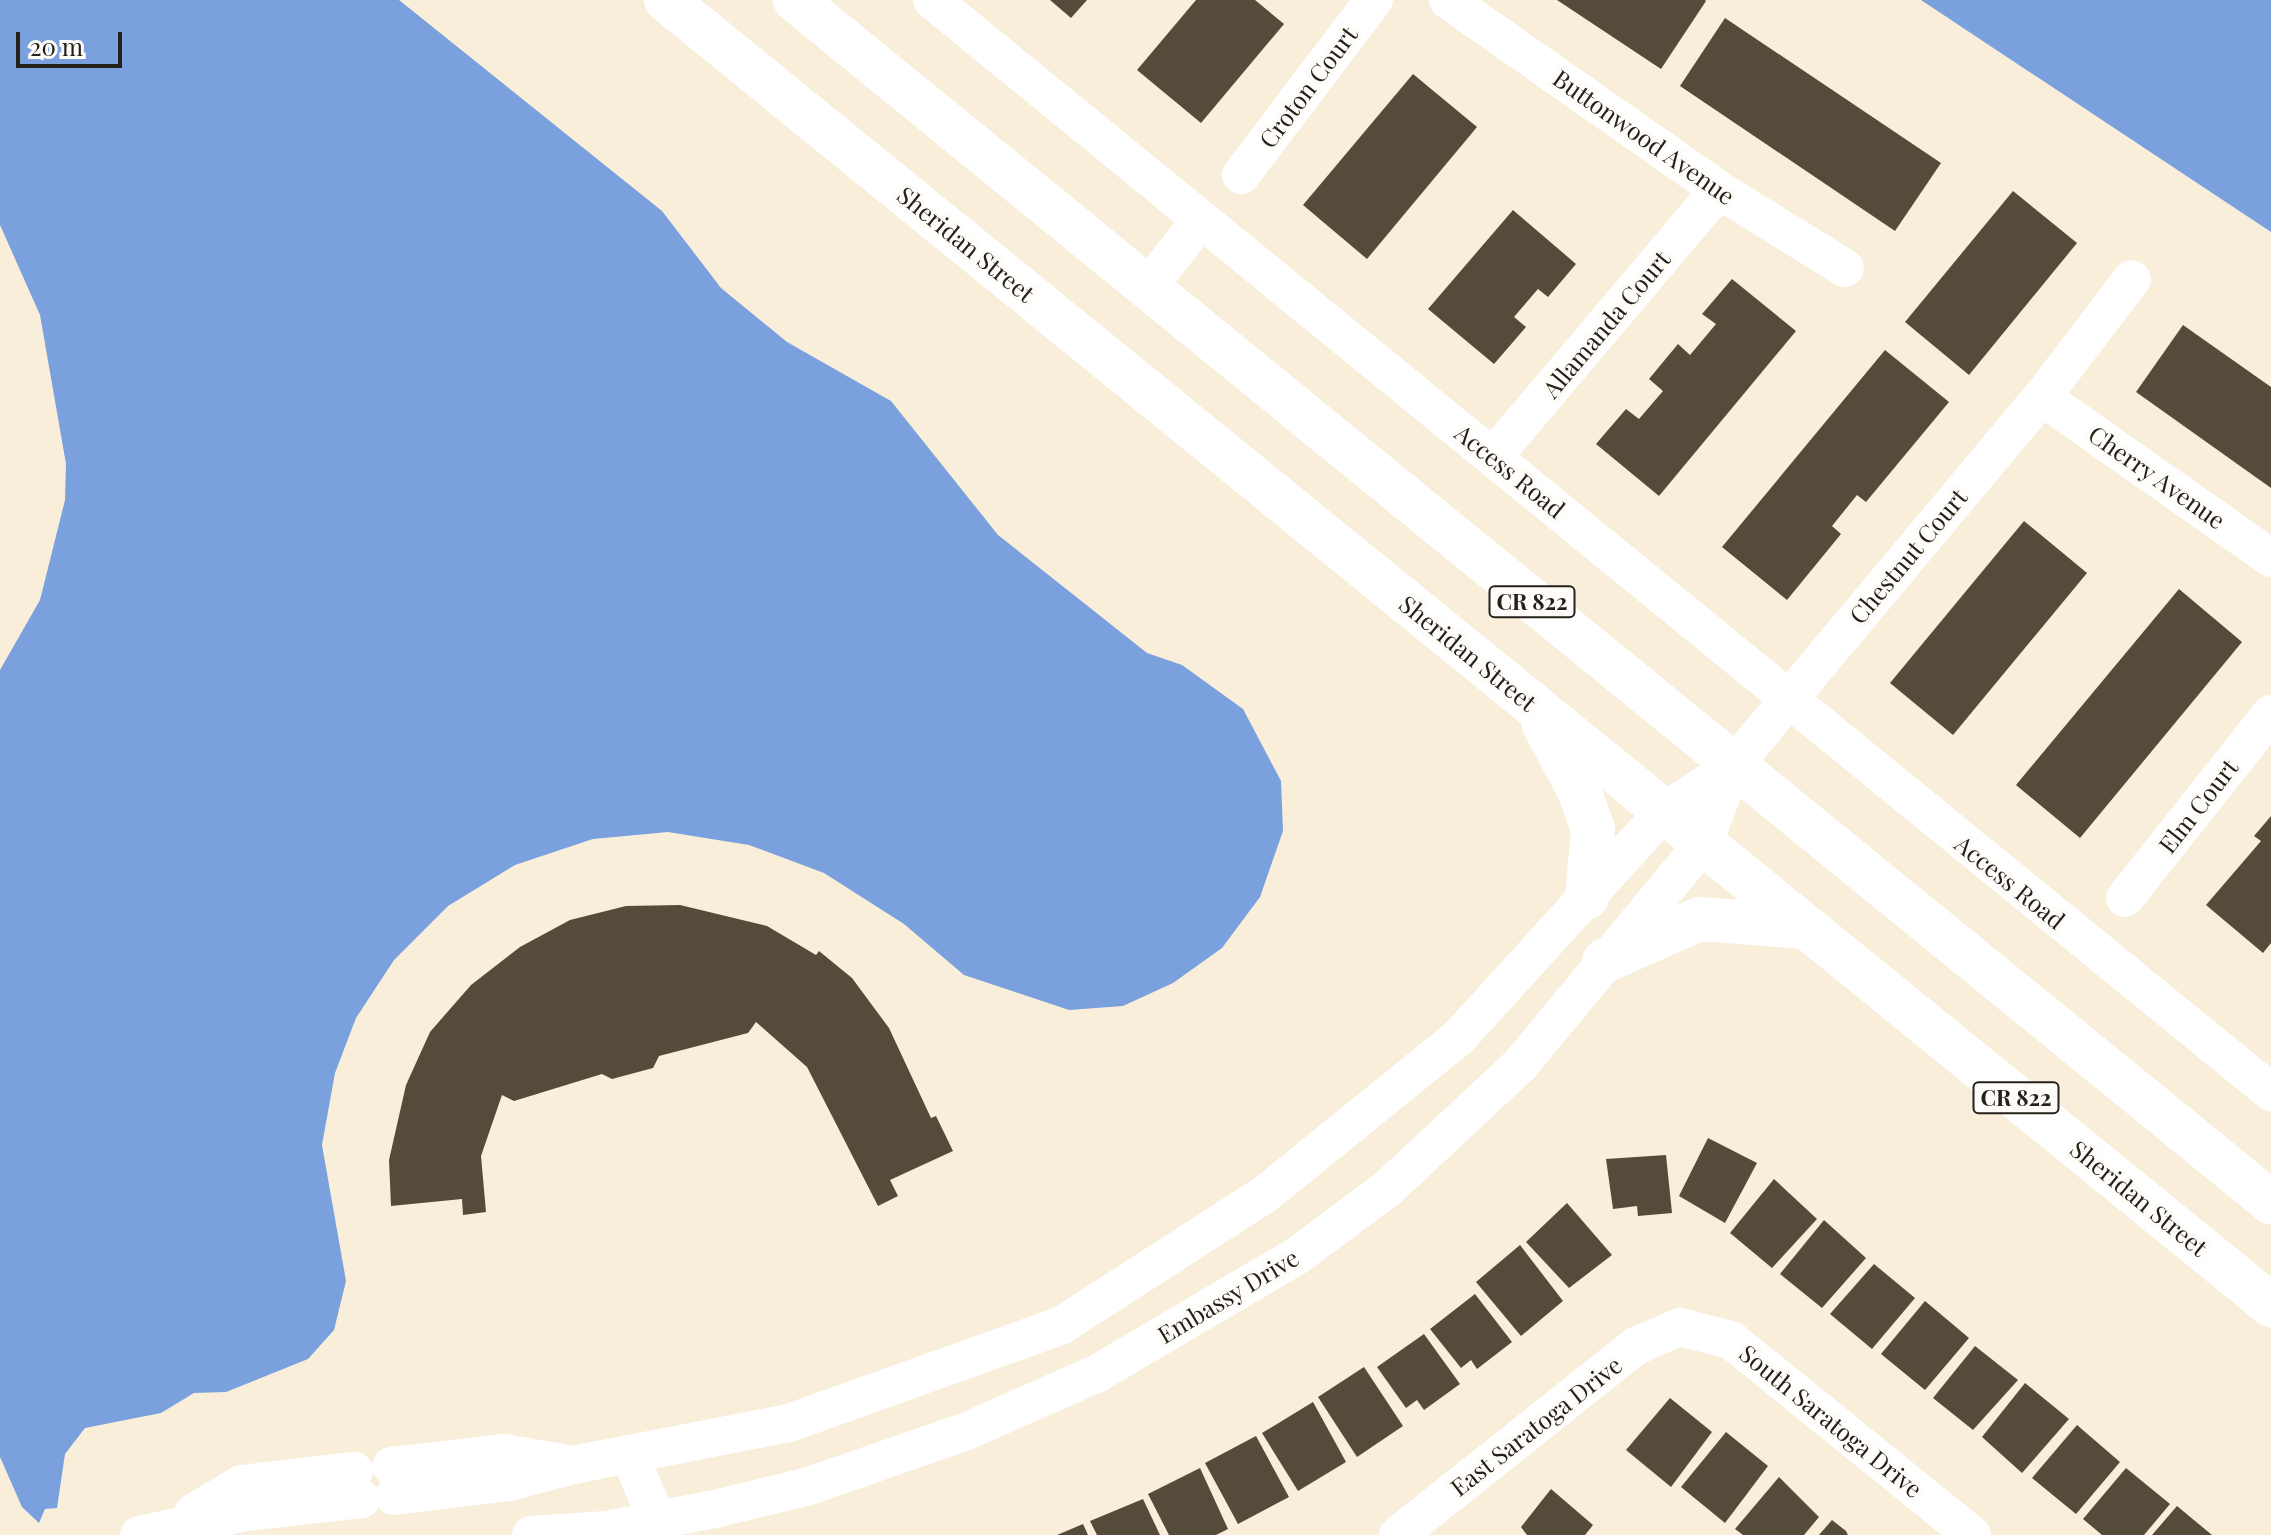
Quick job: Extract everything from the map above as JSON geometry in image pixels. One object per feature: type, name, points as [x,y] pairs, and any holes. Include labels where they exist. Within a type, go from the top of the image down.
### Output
[{"type":"main road","name":"Sheridan Street","points":[[666,0],[2271,1305]]},
{"type":"main road","name":"CR 822","points":[[795,0],[2271,1202]]},
{"type":"main road","points":[[1533,705],[1579,790],[1593,829],[1587,898]]},
{"type":"main road","points":[[1604,961],[1700,919],[1805,927]]},
{"type":"street","name":"Access Road","points":[[932,0],[1493,457],[1785,701],[2271,1092]]},
{"type":"street","name":"Croton Court","points":[[1241,175],[1374,0]]},
{"type":"street","name":"Buttonwood Avenue","points":[[1448,0],[1719,190],[1845,268]]},
{"type":"street","name":"Allamanda Court","points":[[1493,457],[1719,190]]},
{"type":"street","points":[[1147,288],[1200,221]]},
{"type":"street","name":"Chestnut Court","points":[[1664,812],[1733,766],[2042,397],[2132,279]]},
{"type":"street","name":"Cherry Avenue","points":[[2042,397],[2271,558]]},
{"type":"street","name":"Elm Court","points":[[2125,898],[2271,714]]},
{"type":"street","name":"Embassy Drive","points":[[531,1535],[661,1527],[809,1486],[967,1431],[1125,1357],[1298,1255],[1387,1189],[1520,1065],[1703,844],[1733,766]]},
{"type":"street","points":[[156,1530],[241,1484],[510,1482],[573,1465],[631,1458],[789,1423],[1062,1325],[1264,1195],[1459,1037],[1664,812]]},
{"type":"street","name":"East Saratoga Drive","points":[[1398,1535],[1636,1346],[1680,1327]]},
{"type":"street","name":"South Saratoga Drive","points":[[1680,1327],[1731,1340],[1972,1535]]},
{"type":"street","points":[[631,1458],[661,1527]]},
{"type":"street","points":[[608,1532],[631,1458]]},
{"type":"water","points":[[0,0],[399,0],[662,211],[721,288],[787,342],[891,401],[998,535],[1147,653],[1182,665],[1243,709],[1281,781],[1283,831],[1260,897],[1222,948],[1173,983],[1123,1006],[1069,1010],[964,975],[904,924],[824,873],[749,845],[668,832],[593,839],[515,865],[448,906],[394,960],[356,1018],[335,1073],[322,1145],[346,1281],[334,1330],[308,1359],[226,1392],[194,1393],[161,1413],[85,1428],[65,1454],[57,1508],[45,1509],[39,1523],[22,1507],[0,1457],[0,670],[40,600],[65,500],[66,464],[40,315],[0,225]]},
{"type":"water","points":[[1921,0],[2271,0],[2271,232]]},
{"type":"building","points":[[1050,0],[1087,0],[1071,18]]},
{"type":"building","points":[[1196,0],[1255,0],[1284,24],[1201,123],[1137,70]]},
{"type":"building","points":[[1557,0],[1705,0],[1706,1],[1661,69]]},
{"type":"building","points":[[1725,18],[1941,163],[1895,231],[1680,86]]},
{"type":"building","points":[[1413,74],[1477,127],[1367,259],[1303,205]]},
{"type":"building","points":[[2013,191],[2077,243],[1969,375],[1905,322]]},
{"type":"building","points":[[1513,210],[1576,264],[1548,297],[1538,289],[1514,317],[1526,327],[1494,364],[1428,309]]},
{"type":"building","points":[[1732,279],[1796,331],[1659,496],[1596,444],[1626,409],[1639,419],[1663,391],[1649,379],[1678,344],[1690,355],[1716,324],[1702,314]]},
{"type":"building","points":[[2183,325],[2271,387],[2271,488],[2136,392]]},
{"type":"building","points":[[1885,350],[1949,402],[1866,502],[1857,495],[1832,526],[1841,534],[1787,600],[1722,547]]},
{"type":"building","points":[[2024,521],[2087,573],[1953,735],[1890,683]]},
{"type":"building","points":[[2179,589],[2242,642],[2080,838],[2016,785]]},
{"type":"building","points":[[2271,816],[2271,943],[2263,953],[2206,905],[2261,841],[2254,836]]},
{"type":"building","points":[[680,905],[767,926],[816,955],[819,951],[852,978],[889,1028],[931,1118],[936,1116],[953,1151],[890,1180],[898,1196],[878,1206],[807,1067],[756,1022],[748,1033],[659,1056],[653,1068],[612,1079],[602,1074],[514,1101],[502,1095],[481,1156],[486,1212],[463,1215],[462,1199],[391,1206],[389,1160],[406,1085],[430,1032],[471,985],[520,947],[570,920],[626,906]]},
{"type":"building","points":[[1708,1138],[1757,1163],[1725,1223],[1679,1196]]},
{"type":"building","points":[[1666,1155],[1672,1213],[1638,1216],[1637,1206],[1613,1209],[1606,1159]]},
{"type":"building","points":[[1774,1179],[1817,1219],[1772,1268],[1730,1233]]},
{"type":"building","points":[[1567,1203],[1612,1255],[1569,1288],[1526,1242]]},
{"type":"building","points":[[1824,1220],[1866,1258],[1822,1308],[1780,1274]]},
{"type":"building","points":[[1520,1245],[1563,1301],[1521,1336],[1476,1282]]},
{"type":"building","points":[[1874,1264],[1915,1298],[1872,1349],[1830,1314]]},
{"type":"building","points":[[1475,1294],[1512,1342],[1477,1369],[1471,1360],[1461,1368],[1430,1329]]},
{"type":"building","points":[[1925,1301],[1969,1338],[1925,1390],[1881,1354]]},
{"type":"building","points":[[1424,1334],[1460,1384],[1424,1410],[1417,1400],[1406,1408],[1377,1367]]},
{"type":"building","points":[[1975,1346],[2018,1380],[1973,1430],[1933,1398]]},
{"type":"building","points":[[1364,1367],[1403,1426],[1357,1457],[1318,1397]]},
{"type":"building","points":[[2025,1383],[2069,1419],[2022,1473],[1982,1437]]},
{"type":"building","points":[[1670,1398],[1712,1432],[1671,1487],[1626,1450]]},
{"type":"building","points":[[1313,1402],[1346,1462],[1298,1491],[1262,1433]]},
{"type":"building","points":[[2077,1425],[2120,1462],[2076,1514],[2032,1478]]},
{"type":"building","points":[[1726,1432],[1768,1466],[1725,1523],[1681,1487]]},
{"type":"building","points":[[1256,1436],[1289,1497],[1238,1524],[1205,1463]]},
{"type":"building","points":[[1200,1468],[1228,1529],[1216,1535],[1169,1535],[1148,1494]]},
{"type":"building","points":[[2126,1468],[2170,1504],[2144,1535],[2102,1535],[2083,1519]]},
{"type":"building","points":[[1779,1477],[1819,1517],[1804,1535],[1743,1535],[1735,1529]]},
{"type":"building","points":[[1551,1489],[1593,1525],[1585,1535],[1527,1535],[1521,1527]]},
{"type":"building","points":[[1143,1499],[1160,1535],[1097,1535],[1090,1521]]},
{"type":"building","points":[[2177,1506],[2212,1535],[2152,1535]]},
{"type":"building","points":[[1832,1520],[1846,1531],[1848,1535],[1819,1535]]},
{"type":"building","points":[[1083,1524],[1088,1535],[1057,1535]]}]
